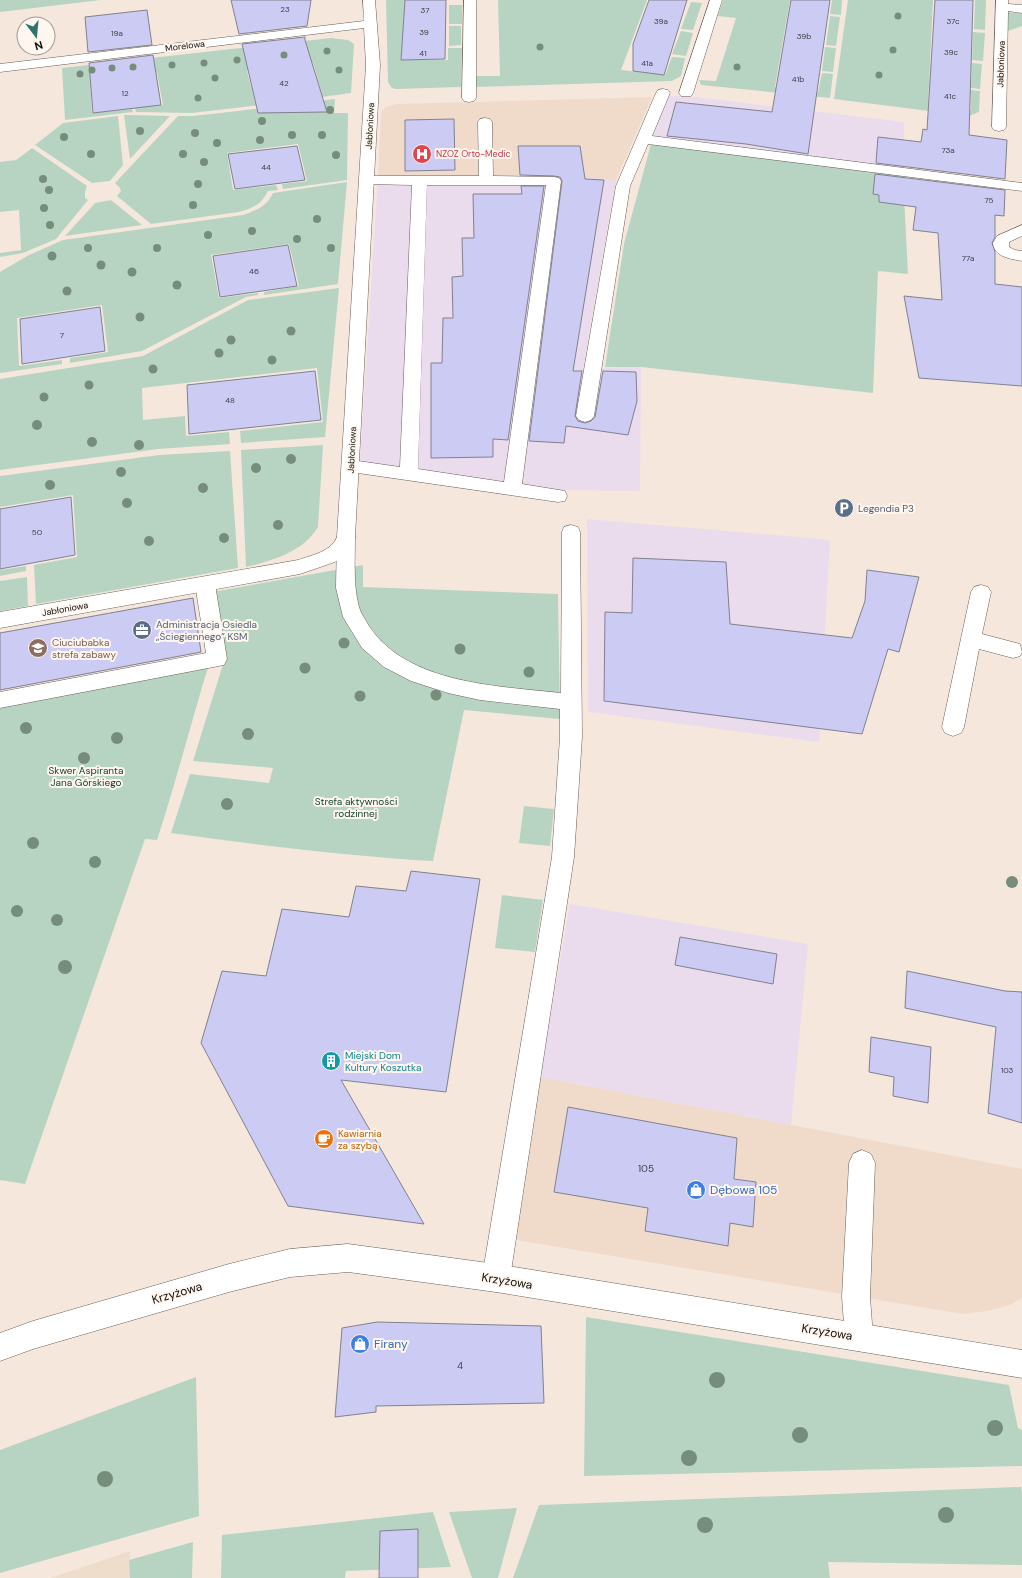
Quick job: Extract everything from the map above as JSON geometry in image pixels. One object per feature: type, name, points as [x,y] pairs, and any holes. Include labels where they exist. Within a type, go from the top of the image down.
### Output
[{"type":"street","name":"Jabłoniowa","points":[[0,620],[205,584],[313,563],[328,557],[342,548],[346,537],[368,180],[373,65],[369,24],[369,0]]},
{"type":"street","points":[[469,98],[470,0]]},
{"type":"street","points":[[686,93],[716,0]]},
{"type":"street","name":"Jabłoniowa","points":[[999,127],[1002,3]]},
{"type":"street","points":[[1002,3],[1022,8]]},
{"type":"street","name":"Morelowa","points":[[0,68],[369,24]]},
{"type":"street","points":[[585,416],[623,186],[663,93]]},
{"type":"street","points":[[484,122],[486,181]]},
{"type":"street","points":[[643,139],[1022,187]]},
{"type":"street","points":[[368,180],[554,181],[512,489]]},
{"type":"street","points":[[409,474],[420,180]]},
{"type":"street","points":[[1022,230],[1002,239],[1001,247],[1010,255],[1022,256]]},
{"type":"street","points":[[351,466],[558,496]]},
{"type":"street","points":[[496,1278],[563,857],[571,737],[571,532]]},
{"type":"street","points":[[346,537],[345,582],[352,617],[370,643],[390,662],[405,670],[445,684],[489,693],[571,702]]},
{"type":"street","points":[[0,700],[217,659],[205,584]]},
{"type":"street","points":[[953,727],[981,592]]},
{"type":"street","points":[[971,639],[1013,650]]},
{"type":"street","points":[[859,1337],[856,1296],[862,1163]]},
{"type":"street","name":"Krzyżowa","points":[[0,1347],[33,1335],[229,1278],[290,1263],[348,1258],[496,1278],[1022,1364]]},
{"type":"shaded area","points":[[666,96],[687,96],[904,122],[903,169],[653,137]]},
{"type":"shaded area","points":[[652,97],[616,180],[570,176],[378,177],[381,112],[389,106],[396,104]]},
{"type":"shaded area","points":[[570,176],[616,180],[583,368],[641,367],[640,491],[562,490],[360,462],[378,177]]},
{"type":"shaded area","points":[[587,519],[830,540],[819,742],[588,712]]},
{"type":"shaded area","points":[[570,904],[808,944],[791,1125],[540,1077]]},
{"type":"shaded area","points":[[540,1077],[1022,1169],[1022,1298],[1010,1305],[987,1311],[963,1314],[516,1240]]},
{"type":"shaded area","points":[[130,1551],[130,1578],[50,1578]]},
{"type":"green space","points":[[0,0],[101,0],[0,12]]},
{"type":"green space","points":[[386,0],[405,0],[401,60],[448,60],[448,48],[462,48],[461,87],[395,89],[391,87],[388,82]]},
{"type":"green space","points":[[498,0],[647,0],[621,70],[665,75],[672,57],[685,58],[681,76],[672,81],[476,87],[476,76],[500,76]]},
{"type":"green space","points":[[723,0],[790,0],[775,87],[818,92],[822,73],[833,74],[830,98],[701,85],[699,80],[716,81],[736,18],[718,16]]},
{"type":"green space","points":[[832,0],[842,0],[841,15],[830,14]]},
{"type":"green space","points":[[848,0],[933,0],[928,105],[971,110],[971,90],[980,91],[979,112],[969,116],[834,99]]},
{"type":"green space","points":[[975,0],[986,0],[985,30],[974,29]]},
{"type":"green space","points":[[691,2],[702,3],[693,30],[681,29]]},
{"type":"green space","points":[[449,5],[462,5],[462,24],[449,24]]},
{"type":"green space","points":[[1005,12],[1022,13],[1022,26],[1005,32]]},
{"type":"green space","points":[[830,16],[840,17],[836,46],[826,45]]},
{"type":"green space","points":[[449,26],[461,26],[461,45],[449,46]]},
{"type":"green space","points":[[681,31],[693,33],[686,56],[672,54]]},
{"type":"green space","points":[[973,32],[985,33],[983,61],[972,60]]},
{"type":"green space","points":[[331,38],[348,40],[354,44],[351,93],[300,100],[299,97],[322,94],[313,63],[247,71],[255,102],[294,98],[295,101],[192,113],[136,112],[135,108],[163,105],[157,73],[90,80],[92,113],[132,109],[133,112],[65,120],[62,68]]},
{"type":"green space","points":[[825,47],[836,48],[833,72],[822,71]]},
{"type":"green space","points":[[972,63],[982,64],[980,89],[971,88]]},
{"type":"green space","points":[[335,99],[334,113],[348,113],[347,180],[283,189],[282,184],[307,181],[298,144],[227,153],[233,190],[276,185],[278,190],[268,191],[259,203],[239,212],[151,224],[117,196],[121,191],[115,183],[178,116],[193,116]]},
{"type":"green space","points":[[124,115],[127,115],[170,116],[130,159]]},
{"type":"green space","points":[[118,116],[123,165],[110,181],[92,183],[35,145],[63,123]]},
{"type":"green space","points":[[651,144],[903,176],[908,274],[878,271],[873,393],[641,367],[605,367],[624,244]]},
{"type":"green space","points":[[32,148],[87,186],[85,198],[88,200],[56,239],[23,253],[0,257],[0,253],[21,250],[19,210],[0,212],[0,162],[16,160]]},
{"type":"green space","points":[[347,182],[338,284],[264,295],[264,292],[299,286],[289,244],[211,255],[219,298],[258,293],[258,295],[246,297],[142,351],[70,363],[70,358],[108,352],[102,305],[17,318],[19,366],[62,360],[62,364],[0,373],[0,272],[27,256],[63,240],[243,215],[261,207],[268,201],[273,193]]},
{"type":"green space","points":[[111,200],[142,225],[65,236],[95,203]]},
{"type":"green space","points":[[339,288],[325,437],[241,443],[240,431],[323,422],[317,368],[142,388],[143,420],[185,416],[186,436],[229,432],[230,444],[158,449],[0,470],[0,379],[143,356],[248,300]]},
{"type":"green space","points":[[323,445],[318,527],[304,543],[286,554],[246,567],[241,450]]},
{"type":"green space","points":[[230,451],[238,568],[36,604],[34,565],[77,557],[73,495],[0,507],[0,476],[159,455]]},
{"type":"green space","name":"Strefa aktywności rodzinnej","points":[[363,565],[363,587],[558,594],[560,719],[464,710],[433,861],[302,850],[171,833],[190,774],[269,783],[273,768],[193,761],[224,661],[212,592]]},
{"type":"green space","points":[[26,566],[26,571],[0,576],[0,570]]},
{"type":"green space","points":[[27,577],[28,606],[0,611],[0,581]]},
{"type":"green space","name":"Skwer Aspiranta Jana Górskiego","points":[[209,664],[157,840],[145,839],[25,1184],[0,1180],[0,706]]},
{"type":"green space","points":[[524,806],[554,809],[550,846],[519,843]]},
{"type":"green space","points":[[502,895],[543,900],[535,952],[495,948]]},
{"type":"green space","points":[[586,1317],[1009,1385],[1018,1428],[1022,1430],[1022,1466],[584,1476]]},
{"type":"green space","points":[[196,1377],[199,1516],[0,1573],[0,1450]]},
{"type":"green space","points":[[1021,1487],[1022,1565],[828,1562],[830,1578],[513,1578],[539,1505]]},
{"type":"green space","points":[[517,1508],[498,1578],[472,1578],[449,1512]]},
{"type":"green space","points":[[433,1512],[451,1567],[346,1571],[345,1578],[221,1578],[222,1535]]},
{"type":"green space","points":[[193,1542],[192,1578],[130,1578],[129,1560]]},
{"type":"building","points":[[231,0],[311,0],[307,26],[239,34]]},
{"type":"building","points":[[405,0],[446,0],[445,59],[401,60]]},
{"type":"building","points":[[649,0],[687,0],[664,75],[633,71],[633,44]]},
{"type":"building","points":[[791,0],[830,0],[808,154],[746,144],[667,136],[676,102],[772,112]]},
{"type":"building","points":[[935,0],[973,0],[969,135],[1007,140],[1005,179],[876,163],[878,137],[921,142],[923,129],[927,130]]},
{"type":"building","points":[[147,10],[152,45],[88,52],[85,17]]},
{"type":"building","points":[[305,37],[327,112],[258,113],[242,44]]},
{"type":"building","points":[[153,55],[161,105],[93,113],[89,63]]},
{"type":"building","points":[[454,119],[455,170],[405,171],[405,120]]},
{"type":"building","points":[[297,146],[305,180],[235,189],[228,154]]},
{"type":"building","points":[[518,146],[580,146],[585,179],[604,180],[573,371],[582,371],[575,416],[578,421],[585,423],[591,421],[595,417],[603,371],[636,372],[637,401],[628,435],[566,426],[564,443],[529,441],[562,181],[560,177],[554,176],[520,175]]},
{"type":"building","points":[[875,174],[1005,190],[1004,216],[995,215],[995,237],[992,243],[995,252],[995,284],[1022,287],[1022,386],[919,378],[904,296],[942,300],[938,233],[913,230],[916,207],[879,202],[879,195],[873,194]]},
{"type":"building","points":[[521,186],[544,186],[508,440],[493,439],[493,457],[431,458],[431,363],[442,363],[443,318],[453,318],[452,277],[463,276],[462,238],[474,238],[473,194],[522,194]]},
{"type":"building","points":[[288,245],[297,286],[220,297],[213,256]]},
{"type":"building","points":[[100,307],[105,351],[22,364],[20,319]]},
{"type":"building","points":[[315,371],[321,420],[189,434],[187,385]]},
{"type":"building","points":[[71,497],[75,555],[0,569],[0,509]]},
{"type":"building","points":[[633,558],[726,562],[730,624],[852,638],[865,601],[867,570],[919,577],[899,652],[888,649],[862,734],[604,701],[605,612],[632,613]]},
{"type":"building","points":[[193,598],[201,652],[0,690],[0,633]]},
{"type":"building","name":"Miejski Dom Kultury Koszutka","points":[[411,871],[480,879],[446,1092],[341,1080],[424,1224],[288,1206],[201,1043],[222,971],[266,976],[282,909],[349,917],[356,886],[406,891]]},
{"type":"building","points":[[680,937],[777,954],[773,984],[675,965]]},
{"type":"building","points":[[907,971],[1005,991],[1022,992],[1022,1123],[988,1113],[996,1027],[905,1008]]},
{"type":"building","points":[[871,1037],[931,1047],[928,1103],[893,1096],[894,1077],[869,1072]]},
{"type":"building","points":[[568,1107],[737,1138],[734,1179],[756,1182],[753,1227],[730,1223],[728,1246],[645,1231],[648,1208],[554,1192]]},
{"type":"building","points":[[377,1322],[541,1326],[544,1403],[376,1406],[376,1412],[335,1417],[342,1328]]},
{"type":"building","points":[[418,1529],[418,1578],[379,1578],[380,1531]]},
{"type":"place","name":"NZOZ Orto-Medic","points":[[422,154]]},
{"type":"place","name":"Legendia P3","points":[[844,508]]},
{"type":"place","name":"Administracja Osiedla „Ściegiennego” KSM","points":[[142,630]]},
{"type":"place","name":"Ciuciubabka strefa zabawy","points":[[38,648]]},
{"type":"place","name":"Miejski Dom Kultury Koszutka","points":[[331,1061]]},
{"type":"place","name":"Kawiarnia za szybą","points":[[324,1139]]},
{"type":"place","name":"Dębowa 105","points":[[696,1190]]},
{"type":"place","name":"Firany","points":[[360,1344]]}]
